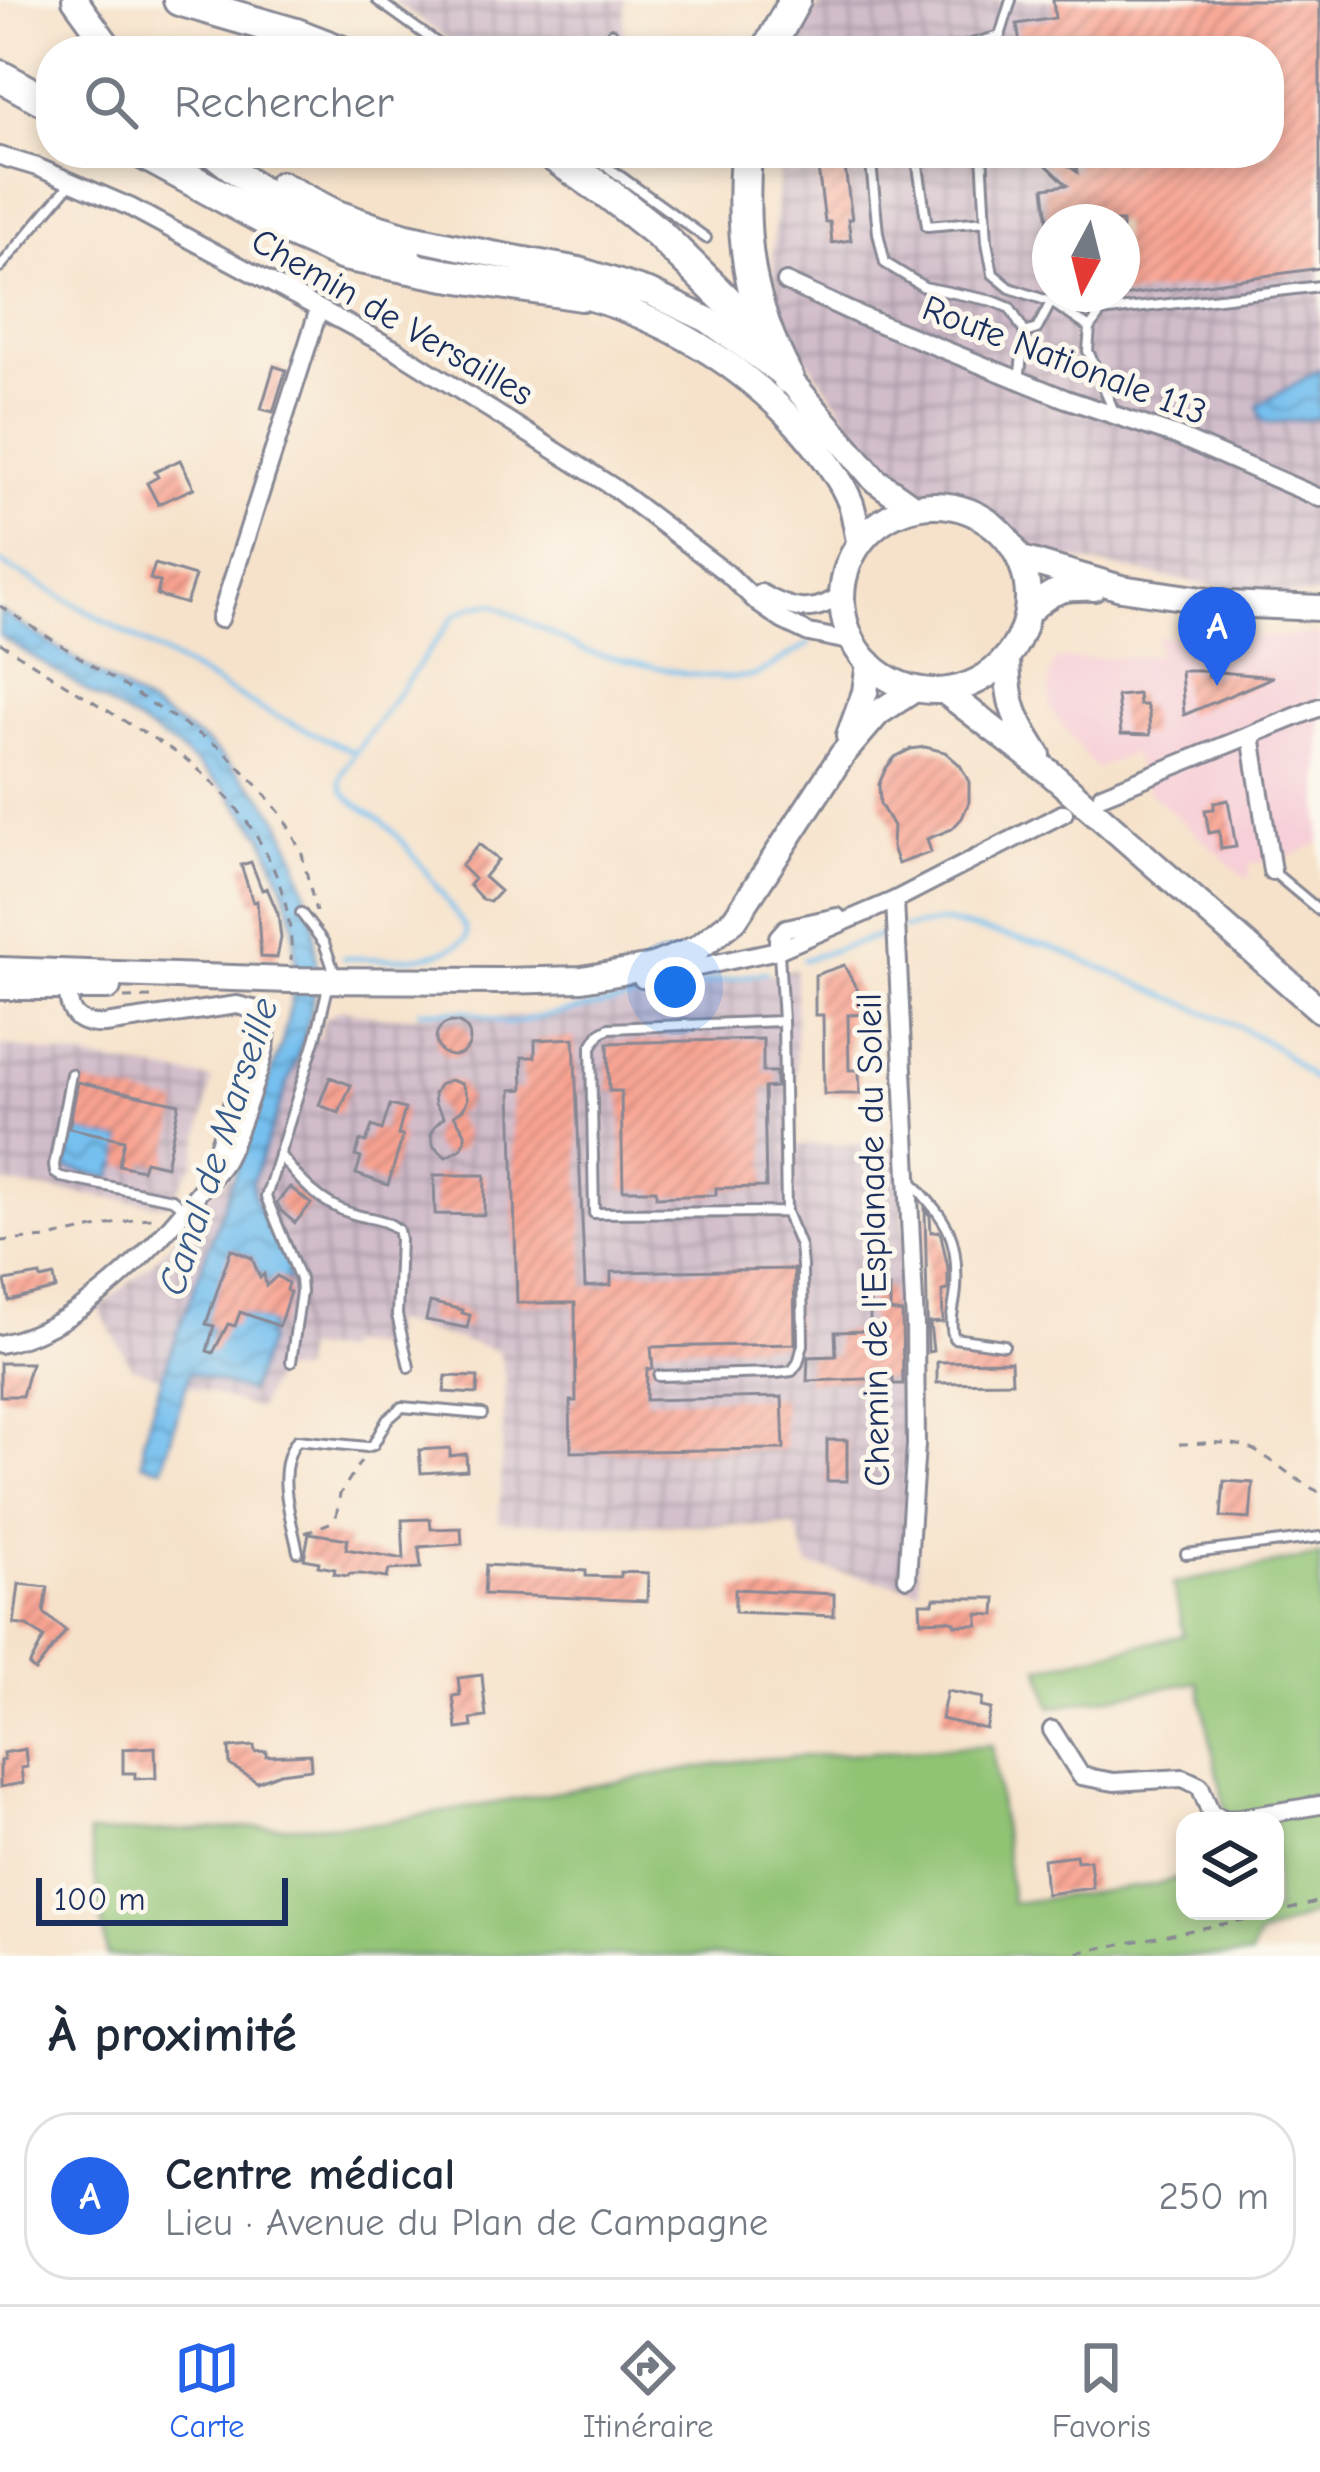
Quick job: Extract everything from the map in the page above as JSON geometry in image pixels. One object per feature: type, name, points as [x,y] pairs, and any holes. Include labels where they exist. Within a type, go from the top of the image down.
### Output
[{"type":"highway","points":[[179,0],[301,36]]},
{"type":"highway","points":[[775,36],[795,0]]},
{"type":"highway","points":[[0,76],[36,96]]},
{"type":"highway","points":[[170,168],[275,225],[344,254],[580,295]]},
{"type":"highway","points":[[571,168],[657,232],[769,342]]},
{"type":"highway","points":[[746,168],[748,266],[755,302],[788,378]]},
{"type":"main road","points":[[81,10],[102,36]]},
{"type":"main road","points":[[232,168],[278,202],[329,229],[384,249],[623,308],[707,349],[780,407],[816,447],[850,504],[859,540]]},
{"type":"main road","points":[[254,168],[335,212],[374,226],[579,269],[651,293],[730,333],[788,378],[875,480],[912,506]]},
{"type":"main road","points":[[912,506],[968,513],[1005,538],[1022,560],[1029,611],[1015,647],[989,674],[968,686],[930,692],[915,689],[889,678],[849,641],[843,619],[845,569],[859,540],[891,514],[912,506]]},
{"type":"main road","points":[[1022,560],[1120,588]]},
{"type":"main road","points":[[1029,611],[1064,587],[1320,608]]},
{"type":"main road","points":[[1007,658],[1008,695],[1016,722],[1049,772]]},
{"type":"main road","points":[[842,755],[860,709],[869,663]]},
{"type":"main road","points":[[0,987],[67,980],[582,979],[679,958],[735,919],[842,755],[878,713],[915,689]]},
{"type":"main road","points":[[944,691],[1049,772],[1320,1010]]},
{"type":"main road","points":[[0,970],[67,980]]},
{"type":"street","name":"Chemin de Versailles","points":[[0,156],[72,182],[182,233],[396,350],[613,487],[782,620],[809,633],[849,641]]},
{"type":"street","name":"Route Nationale 113","points":[[786,282],[1019,380],[1177,436],[1320,498]]},
{"type":"street","points":[[220,619],[319,309]]},
{"type":"street","name":"Chemin de Versailles","points":[[729,575],[784,607],[802,610],[842,594]]},
{"type":"street","points":[[1102,795],[1320,707]]},
{"type":"street","points":[[1251,734],[1273,871]]},
{"type":"street","points":[[582,979],[644,979],[778,950],[778,937],[786,928],[872,910],[1064,813]]},
{"type":"street","name":"Chemin de l'Esplanade du Soleil","points":[[895,900],[915,1325],[916,1445],[907,1577]]},
{"type":"street","points":[[0,1344],[32,1336],[87,1302],[181,1214],[225,1159],[259,1071],[267,1026],[265,1015],[256,1008],[237,1005],[86,1024],[74,1016],[67,980]]},
{"type":"street","points":[[1052,1730],[1081,1776],[1114,1782],[1183,1778],[1200,1786],[1211,1814],[1228,1820],[1320,1805]]},
{"type":"lane","points":[[377,0],[427,36]]},
{"type":"lane","points":[[1000,36],[1011,0]]},
{"type":"lane","points":[[611,168],[706,238]]},
{"type":"lane","points":[[871,168],[885,263],[924,287],[1010,308],[1025,333],[1019,380]]},
{"type":"lane","points":[[918,168],[927,226],[986,221]]},
{"type":"lane","points":[[983,168],[993,274],[1010,288],[1032,296]]},
{"type":"lane","points":[[0,267],[72,182]]},
{"type":"lane","points":[[993,301],[1004,284]]},
{"type":"lane","points":[[1116,416],[1088,351],[1090,328],[1101,312],[1320,286]]},
{"type":"lane","points":[[1025,333],[1037,329],[1046,312]]},
{"type":"lane","points":[[1066,312],[1090,328]]},
{"type":"lane","points":[[1273,871],[1320,911]]},
{"type":"lane","points":[[291,1362],[300,1280],[266,1198],[316,1037],[328,981],[324,943],[302,914]]},
{"type":"lane","points":[[659,1376],[777,1373],[792,1371],[798,1364],[803,1345],[802,1266],[800,1246],[786,1212],[778,950]]},
{"type":"lane","points":[[783,1021],[609,1028],[591,1047],[594,1213],[786,1212]]},
{"type":"lane","points":[[71,1073],[55,1173],[172,1199],[181,1214]]},
{"type":"lane","points":[[278,1153],[296,1176],[331,1204],[398,1230],[397,1315],[409,1366]]},
{"type":"lane","points":[[908,1177],[954,1234],[953,1338],[1004,1345]]},
{"type":"lane","points":[[298,1552],[285,1486],[297,1440],[367,1447],[402,1407],[482,1414]]},
{"type":"lane","points":[[1186,1554],[1320,1537]]},
{"type":"path","points":[[0,606],[222,749],[260,787],[284,818],[302,854],[324,943]]},
{"type":"path","points":[[0,643],[182,758],[218,788],[256,833],[280,885],[289,919],[287,980]]},
{"type":"path","points":[[0,1241],[48,1238],[181,1214]]},
{"type":"path","points":[[1179,1444],[1250,1448],[1320,1492]]},
{"type":"path","points":[[295,1537],[332,1522],[340,1494],[373,1445]]},
{"type":"path","points":[[1060,1956],[1320,1901]]},
{"type":"shaded area","points":[[392,0],[625,0],[624,36],[444,36]]},
{"type":"shaded area","points":[[823,0],[1320,0],[1320,596],[1262,595],[1054,556],[977,503],[921,495],[886,477],[781,322],[772,258],[780,168],[1284,168],[1284,36],[803,36]]},
{"type":"shaded area","points":[[1320,635],[1320,843],[1283,859],[1250,864],[1248,880],[1147,790],[1132,753],[1096,769],[1050,709],[1049,681],[1055,660],[1158,655],[1156,637]]},
{"type":"shaded area","points":[[796,969],[796,1145],[899,1143],[909,1285],[919,1589],[809,1566],[795,1526],[499,1522],[505,1378],[499,1351],[391,1321],[388,1347],[344,1344],[342,1351],[304,1349],[300,1372],[276,1371],[258,1409],[132,1367],[99,1309],[155,1260],[228,1175],[252,1182],[305,1034],[320,1038],[324,1019],[341,1009],[381,1017],[466,1013],[484,1018],[578,1012]]},
{"type":"shaded area","points":[[0,1045],[212,1079],[194,1164],[167,1206],[0,1183]]},
{"type":"green space","points":[[1320,1555],[1320,1912],[1258,1937],[1250,1956],[107,1956],[89,1834],[379,1823],[744,1760],[992,1745],[1012,1903],[1176,1879],[1176,1920],[1284,1920],[1284,1812],[1226,1812],[1198,1682],[1051,1707],[1040,1668],[1184,1635],[1173,1584]]},
{"type":"water","points":[[1320,369],[1320,418],[1268,423],[1261,419],[1258,406]]},
{"type":"water","points":[[0,611],[208,744],[262,796],[294,853],[313,915],[317,981],[305,1034],[252,1183],[259,1208],[285,1257],[288,1283],[260,1281],[252,1258],[232,1250],[207,1324],[214,1326],[211,1336],[217,1337],[240,1312],[271,1323],[269,1339],[249,1392],[190,1372],[162,1468],[142,1463],[143,1440],[282,1043],[296,981],[294,924],[263,836],[224,788],[176,747],[0,636]]},
{"type":"water","points":[[69,1128],[124,1140],[112,1178],[66,1168]]},
{"type":"building","points":[[1053,0],[1320,0],[1320,268],[1140,293],[1140,204],[1046,204],[1044,188],[1067,185],[1049,168],[1077,172],[1076,168],[1284,168],[1284,36],[1019,36],[1017,24],[1055,18]]},
{"type":"building","points":[[818,168],[845,168],[851,240],[832,243],[830,222],[825,222]]},
{"type":"building","points":[[274,366],[286,370],[273,412],[261,409]]},
{"type":"building","points":[[180,460],[194,488],[158,504],[147,483],[158,477],[155,472]]},
{"type":"building","points":[[155,564],[195,576],[186,604],[157,595],[160,582],[150,579]]},
{"type":"building","points":[[1181,671],[1207,671],[1209,677],[1220,672],[1273,677],[1184,715]]},
{"type":"building","points":[[1138,694],[1139,705],[1146,705],[1149,713],[1150,735],[1121,734],[1117,696]]},
{"type":"building","points":[[925,747],[945,752],[960,765],[969,782],[969,802],[952,829],[927,839],[931,852],[898,864],[892,847],[893,826],[880,804],[879,784],[895,757]]},
{"type":"building","points":[[1228,800],[1236,847],[1221,849],[1219,831],[1209,833],[1205,810]]},
{"type":"building","points":[[479,844],[498,860],[484,877],[500,891],[490,902],[469,885],[474,879],[461,866]]},
{"type":"building","points":[[251,862],[278,914],[277,958],[261,957],[257,901],[253,902],[241,865]]},
{"type":"building","points":[[844,965],[870,1014],[848,1015],[849,1070],[859,1070],[860,1094],[824,1094],[823,1015],[815,1015],[815,975]]},
{"type":"building","points":[[453,1022],[465,1027],[470,1039],[465,1051],[453,1056],[441,1051],[436,1039],[441,1027]]},
{"type":"building","points":[[574,1038],[585,1287],[611,1285],[611,1272],[794,1269],[795,1344],[651,1347],[653,1369],[647,1369],[646,1400],[782,1397],[784,1449],[571,1452],[570,1401],[576,1401],[575,1303],[517,1303],[511,1090],[523,1089],[522,1057],[535,1057],[535,1040]]},
{"type":"building","points":[[763,1039],[763,1072],[776,1072],[776,1087],[764,1088],[766,1187],[656,1197],[656,1190],[623,1190],[621,1091],[609,1091],[608,1043]]},
{"type":"building","points":[[330,1077],[351,1085],[339,1113],[319,1105]]},
{"type":"building","points":[[450,1080],[462,1084],[468,1099],[454,1115],[465,1141],[446,1157],[434,1147],[431,1135],[444,1117],[434,1094]]},
{"type":"building","points":[[78,1082],[179,1104],[166,1166],[145,1161],[142,1170],[119,1165],[124,1140],[69,1128]]},
{"type":"building","points":[[390,1105],[405,1109],[398,1135],[403,1136],[388,1185],[356,1174],[361,1158],[355,1156],[372,1126],[382,1130]]},
{"type":"building","points":[[434,1175],[485,1175],[484,1215],[435,1214]]},
{"type":"building","points":[[290,1187],[311,1204],[295,1223],[277,1202]]},
{"type":"building","points":[[925,1209],[931,1232],[941,1235],[948,1268],[948,1290],[942,1291],[943,1322],[930,1323],[933,1351],[928,1352]]},
{"type":"building","points":[[231,1249],[252,1258],[266,1286],[277,1276],[288,1283],[290,1292],[279,1326],[240,1312],[213,1353],[207,1351],[214,1326],[206,1324]]},
{"type":"building","points":[[40,1275],[41,1279],[54,1276],[56,1289],[9,1301],[5,1281]]},
{"type":"building","points":[[870,1287],[890,1287],[890,1311],[902,1313],[903,1384],[893,1384],[893,1378],[807,1381],[808,1357],[836,1356],[835,1332],[870,1331]]},
{"type":"building","points":[[430,1302],[463,1310],[470,1315],[467,1328],[426,1320]]},
{"type":"building","points":[[1011,1361],[1012,1382],[937,1383],[937,1362]]},
{"type":"building","points":[[0,1363],[31,1363],[22,1396],[0,1396]]},
{"type":"building","points":[[446,1376],[478,1377],[477,1394],[444,1392]]},
{"type":"building","points":[[827,1440],[847,1440],[847,1481],[827,1481]]},
{"type":"building","points":[[450,1448],[450,1456],[466,1454],[467,1470],[421,1473],[419,1450]]},
{"type":"building","points":[[1224,1481],[1253,1483],[1250,1519],[1221,1517]]},
{"type":"building","points":[[430,1519],[431,1529],[461,1528],[462,1544],[419,1547],[421,1568],[389,1570],[387,1578],[348,1576],[304,1559],[309,1533],[348,1539],[346,1549],[404,1559],[402,1520]]},
{"type":"building","points":[[486,1565],[586,1571],[586,1576],[648,1573],[647,1601],[484,1594]]},
{"type":"building","points":[[19,1584],[48,1587],[44,1613],[66,1631],[35,1671],[29,1666],[44,1638],[28,1626],[14,1624]]},
{"type":"building","points":[[735,1589],[834,1594],[834,1616],[735,1612]]},
{"type":"building","points":[[934,1598],[996,1598],[995,1615],[978,1614],[978,1625],[921,1621],[920,1603],[933,1603]]},
{"type":"building","points":[[482,1675],[486,1717],[471,1719],[472,1727],[457,1729],[453,1696],[460,1695],[458,1678]]},
{"type":"building","points":[[947,1691],[983,1698],[981,1707],[991,1709],[986,1729],[941,1719]]},
{"type":"building","points":[[254,1746],[255,1752],[266,1751],[266,1756],[310,1754],[311,1769],[257,1782],[230,1765],[229,1748]]},
{"type":"building","points":[[155,1747],[156,1778],[135,1779],[135,1773],[123,1773],[123,1749]]},
{"type":"building","points":[[25,1749],[23,1783],[0,1787],[3,1753]]},
{"type":"building","points":[[1076,1855],[1077,1861],[1090,1860],[1093,1888],[1046,1894],[1043,1859]]},
{"type":"waterway","points":[[0,562],[263,710],[354,752]]},
{"type":"waterway","points":[[343,958],[424,956],[467,938],[466,928],[416,859],[395,833],[347,795],[341,781],[352,757],[455,615],[493,604],[587,652],[724,678],[754,676],[809,644]]},
{"type":"waterway","points":[[903,928],[944,922],[1052,947],[1238,1026],[1280,1050],[1320,1085]]},
{"type":"waterway","points":[[803,960],[889,933]]},
{"type":"waterway","points":[[420,1011],[470,1011],[507,1024],[766,972]]},
{"type":"place","name":"Centre médical","points":[[1217,686]]},
{"type":"water label","name":"Canal de Marseille","points":[[217,1146]]}]
